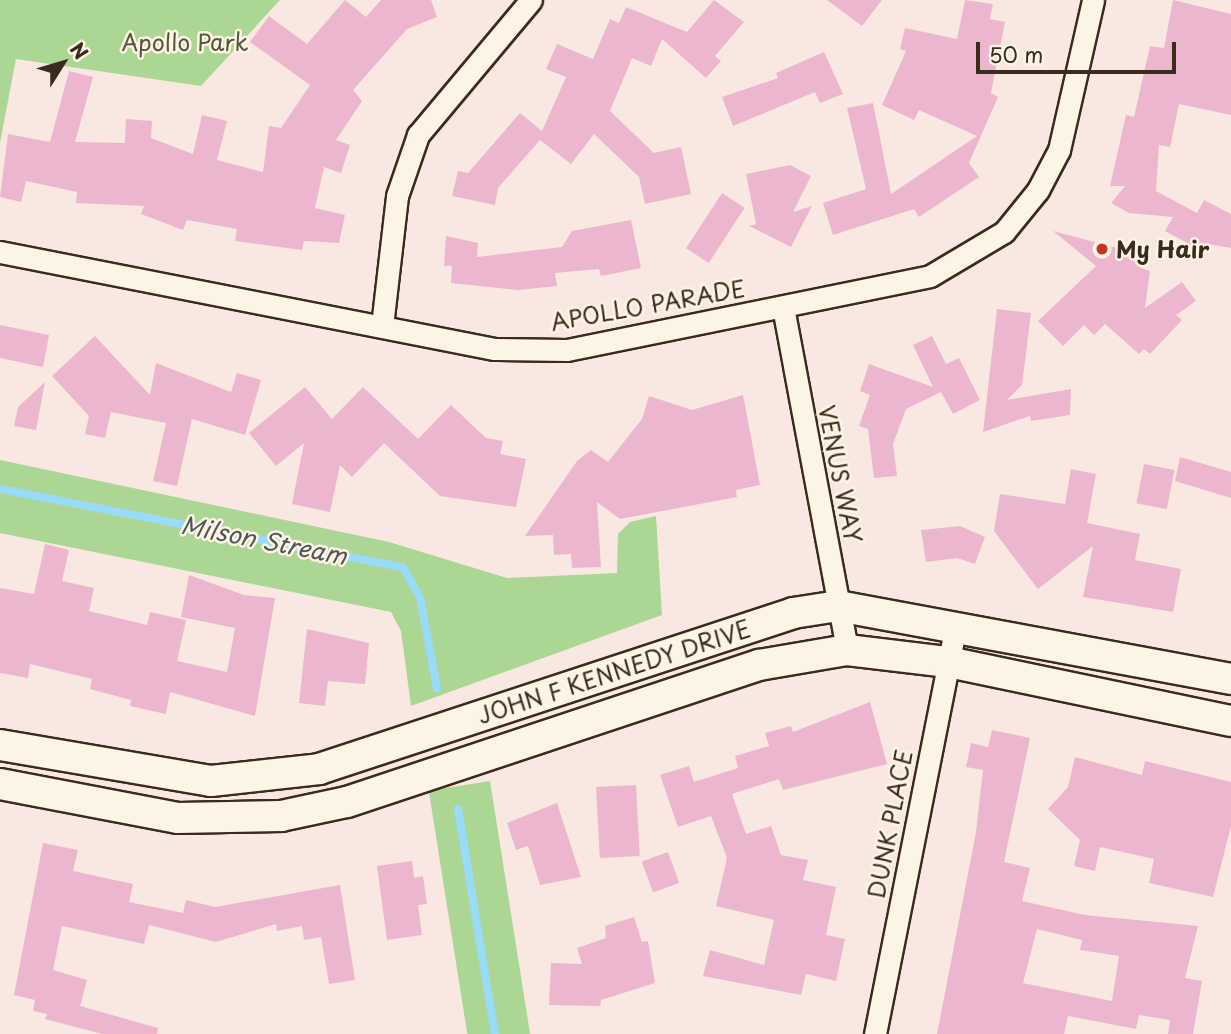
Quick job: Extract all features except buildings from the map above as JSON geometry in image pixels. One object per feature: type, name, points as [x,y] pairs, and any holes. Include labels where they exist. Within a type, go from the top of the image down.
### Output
[{"type":"main road","name":"JOHN F KENNEDY DRIVE","points":[[0,745],[211,781],[319,769],[793,613],[838,606],[956,624],[1231,679]]},
{"type":"main road","name":"JOHN F KENNEDY DRIVE","points":[[0,784],[178,818],[281,816],[348,802],[759,665],[847,650],[948,662],[1231,721]]},
{"type":"street","points":[[382,326],[397,196],[418,135],[531,0]]},
{"type":"street","name":"APOLLO PARADE","points":[[0,252],[494,349],[567,350],[930,276],[1004,232],[1059,149],[1093,0]]},
{"type":"street","name":"VENUS WAY","points":[[783,307],[847,650]]},
{"type":"street","name":"DUNK PLACE","points":[[875,1034],[956,624]]},
{"type":"green space","name":"Apollo Park","points":[[0,0],[280,0],[201,86],[16,59],[0,143]]},
{"type":"green space","points":[[0,460],[389,542],[507,578],[617,573],[618,534],[630,522],[656,516],[662,615],[411,706],[401,631],[391,612],[0,533]]},
{"type":"green space","points":[[490,781],[530,1034],[467,1034],[429,791]]},
{"type":"waterway","name":"Milson Stream","points":[[0,489],[403,567],[420,598],[437,688]]},
{"type":"waterway","name":"Milson Stream","points":[[458,809],[495,1034]]},
{"type":"place","name":"My Hair","points":[[1102,249]]}]
